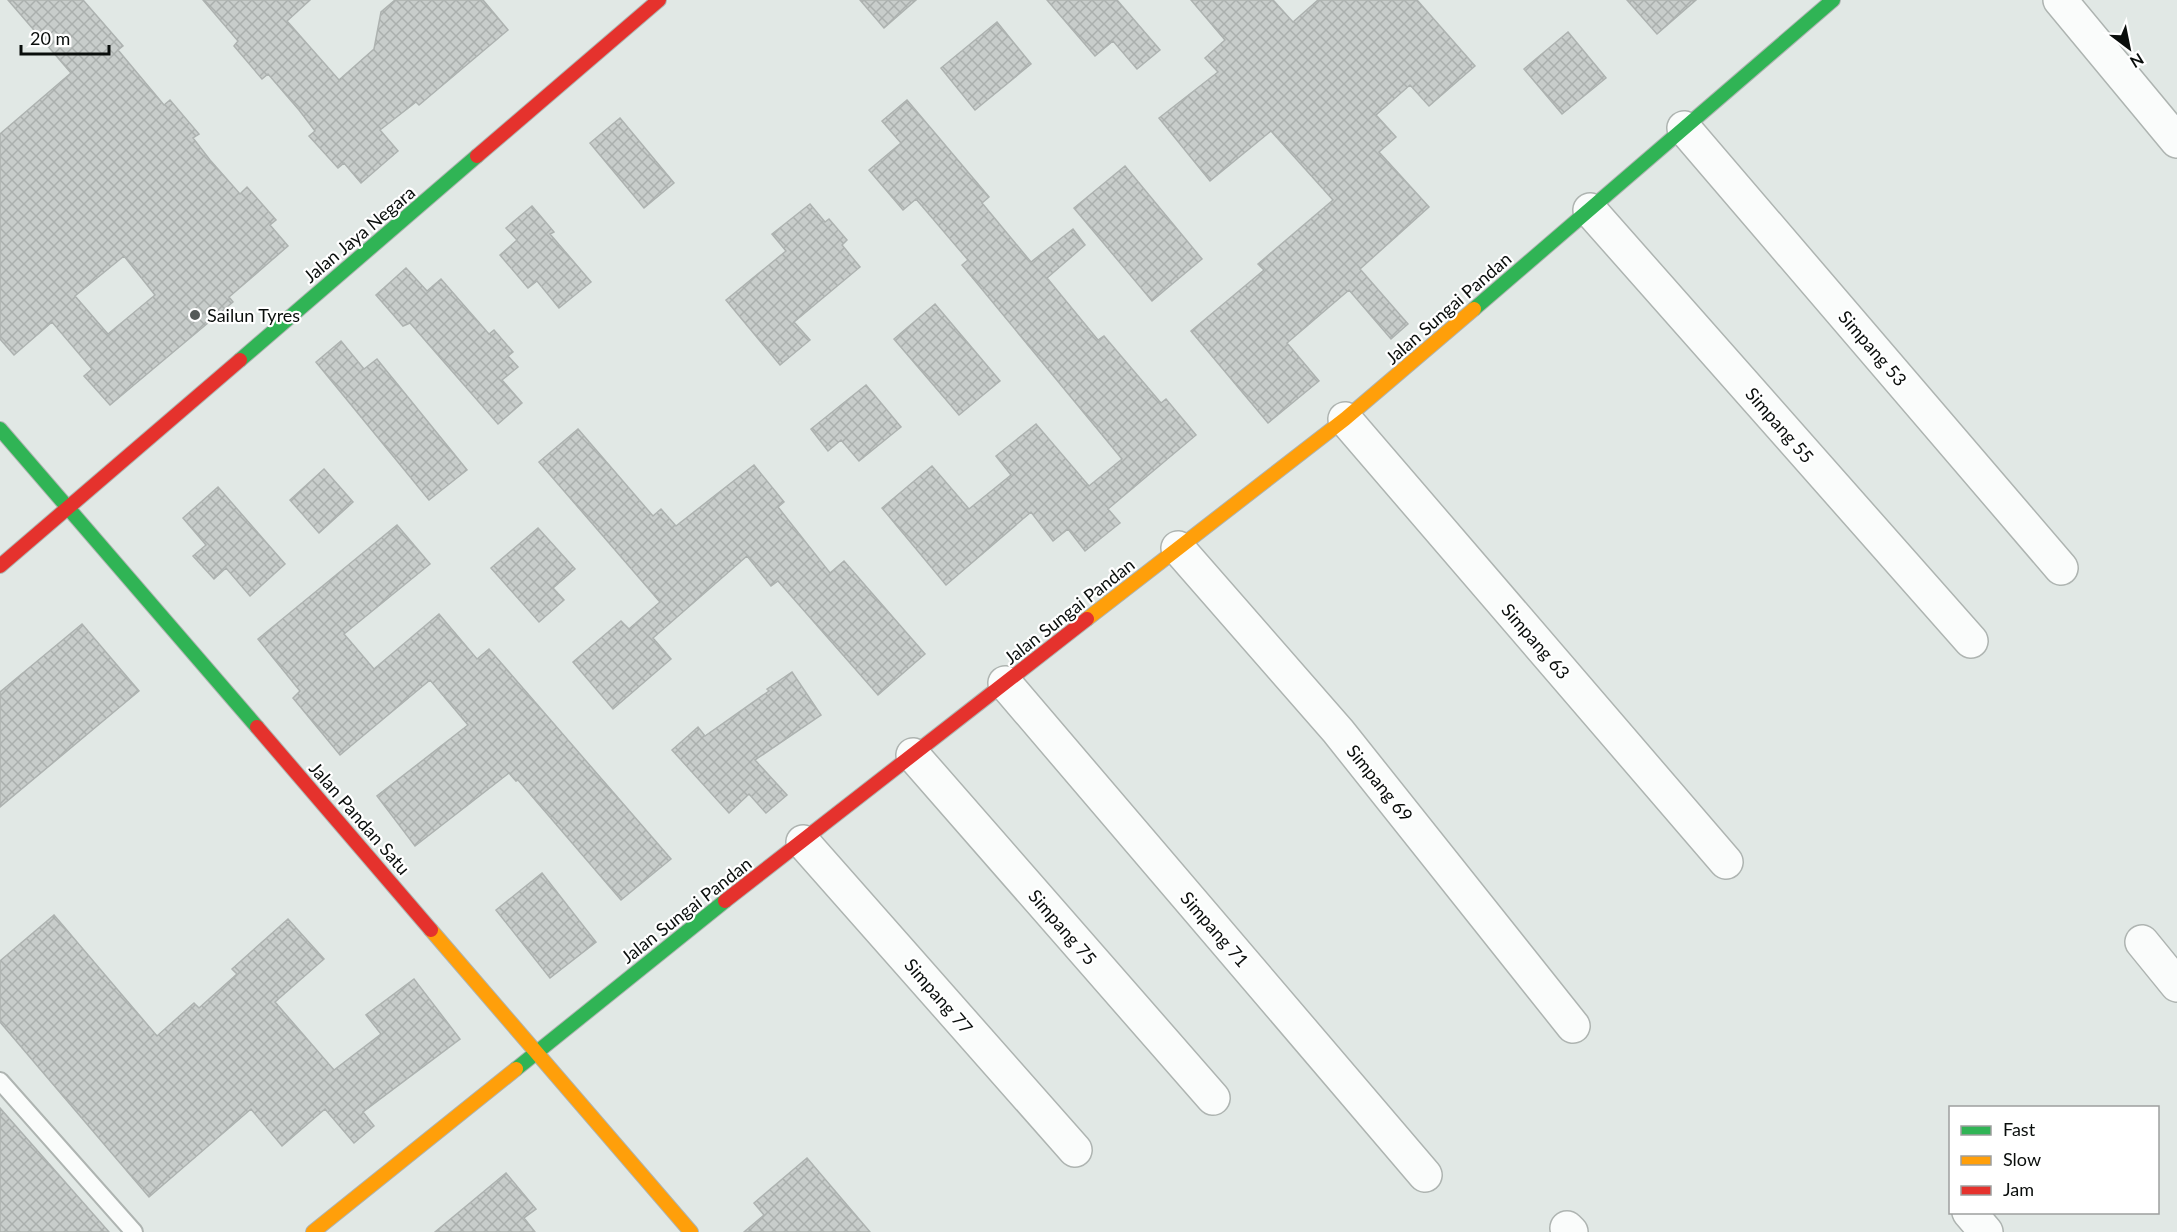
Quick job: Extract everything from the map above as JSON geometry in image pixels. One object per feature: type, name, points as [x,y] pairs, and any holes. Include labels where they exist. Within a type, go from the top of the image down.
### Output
[{"type":"street","name":"Jalan Jaya Negara","points":[[0,566],[659,0]]},
{"type":"street","name":"Jalan Sungai Pandan","points":[[313,1232],[802,842],[1345,419],[1833,0]]},
{"type":"street","points":[[2060,0],[2177,141]]},
{"type":"street","name":"Simpang 53","points":[[1684,128],[2061,568]]},
{"type":"street","name":"Simpang 55","points":[[1590,210],[1971,641]]},
{"type":"street","name":"Simpang 63","points":[[1345,419],[1726,862]]},
{"type":"street","name":"Jalan Pandan Satu","points":[[0,429],[691,1232]]},
{"type":"street","name":"Simpang 69","points":[[1178,548],[1338,731],[1573,1026]]},
{"type":"street","name":"Simpang 71","points":[[1005,683],[1425,1175]]},
{"type":"street","name":"Simpang 75","points":[[913,755],[1213,1098]]},
{"type":"street","name":"Simpang 77","points":[[802,842],[1075,1150]]},
{"type":"street","points":[[2142,942],[2177,985]]},
{"type":"street","points":[[1971,1214],[1986,1232]]},
{"type":"lane","points":[[0,1081],[134,1232]]},
{"type":"building","points":[[8,0],[83,0],[123,46],[118,50],[164,105],[170,100],[199,134],[193,138],[210,160],[240,194],[247,187],[276,220],[270,225],[288,246],[229,297],[233,302],[110,405],[84,376],[92,369],[52,322],[14,355],[0,339],[0,134],[71,73]],"holes":[[[124,256],[155,295],[108,334],[75,296]]]},
{"type":"building","points":[[203,0],[310,0],[287,21],[339,80],[374,49],[381,12],[395,0],[483,0],[508,30],[419,105],[416,102],[380,130],[398,151],[361,183],[344,163],[338,168],[309,136],[315,131],[299,110],[268,74],[262,79],[234,46],[238,41]]},
{"type":"building","points":[[860,0],[916,0],[884,28]]},
{"type":"building","points":[[1047,0],[1117,0],[1160,50],[1137,69],[1113,41],[1095,56]]},
{"type":"building","points":[[1191,0],[1273,0],[1293,22],[1318,0],[1417,0],[1475,66],[1429,106],[1410,85],[1376,115],[1396,137],[1379,152],[1429,207],[1360,269],[1408,324],[1391,339],[1349,290],[1287,343],[1319,381],[1268,423],[1191,331],[1264,270],[1258,264],[1333,200],[1271,131],[1210,181],[1159,118],[1218,72],[1205,58],[1225,40]]},
{"type":"building","points":[[1627,0],[1696,0],[1657,34]]},
{"type":"building","points":[[997,22],[1031,64],[975,110],[941,68]]},
{"type":"building","points":[[1568,32],[1606,78],[1562,114],[1524,69]]},
{"type":"building","points":[[907,100],[989,197],[982,203],[1031,262],[1073,229],[1085,245],[1047,278],[1098,340],[1104,336],[1161,403],[1166,399],[1196,435],[1108,509],[1120,523],[1085,551],[1068,529],[1053,541],[1031,512],[946,585],[882,508],[932,466],[969,509],[1011,475],[996,456],[1036,424],[1089,486],[1122,459],[962,265],[968,260],[916,199],[903,210],[869,170],[901,143],[882,121]]},
{"type":"building","points":[[620,118],[674,183],[644,208],[590,143]]},
{"type":"building","points":[[1125,166],[1202,259],[1152,301],[1074,208]]},
{"type":"building","points":[[810,204],[825,222],[829,219],[847,240],[842,245],[860,267],[794,322],[810,340],[780,365],[726,300],[786,251],[772,234]]},
{"type":"building","points":[[532,206],[554,232],[550,234],[591,282],[559,308],[537,281],[528,288],[500,255],[517,240],[506,228]]},
{"type":"building","points":[[406,268],[427,291],[441,279],[489,334],[494,330],[513,352],[508,356],[518,367],[502,380],[522,403],[498,424],[410,323],[403,326],[376,295]]},
{"type":"building","points":[[935,304],[1000,381],[959,415],[894,339]]},
{"type":"building","points":[[341,341],[364,369],[377,359],[467,470],[429,500],[316,362]]},
{"type":"building","points":[[866,385],[901,427],[859,461],[841,440],[828,451],[811,429]]},
{"type":"building","points":[[578,429],[653,516],[661,509],[676,526],[754,465],[784,502],[778,507],[830,573],[844,561],[925,654],[878,695],[778,581],[771,586],[747,556],[653,638],[671,659],[613,709],[573,662],[621,621],[629,629],[660,602],[539,462]]},
{"type":"building","points":[[324,469],[353,502],[319,533],[290,500]]},
{"type":"building","points":[[218,487],[285,564],[250,596],[226,568],[214,579],[193,556],[206,545],[183,518]]},
{"type":"building","points":[[397,525],[430,564],[344,634],[374,669],[439,614],[477,659],[489,649],[671,859],[621,900],[518,780],[516,781],[509,773],[415,846],[377,796],[468,725],[430,680],[340,755],[293,698],[300,691],[258,639]]},
{"type":"building","points":[[538,528],[575,569],[553,588],[564,600],[539,622],[491,568]]},
{"type":"building","points":[[82,624],[139,691],[0,807],[0,692]]},
{"type":"building","points":[[792,672],[821,715],[755,760],[787,795],[766,813],[749,794],[729,813],[672,750],[698,727],[705,736]]},
{"type":"building","points":[[542,873],[596,942],[550,978],[496,910]]},
{"type":"building","points":[[54,915],[157,1036],[194,1003],[199,1008],[237,974],[232,969],[288,919],[324,959],[275,1002],[334,1070],[381,1034],[366,1015],[414,979],[460,1039],[363,1112],[374,1126],[354,1143],[325,1109],[282,1146],[251,1109],[149,1197],[0,1022],[0,961]]},
{"type":"building","points":[[0,1108],[109,1232],[0,1232]]},
{"type":"building","points":[[807,1158],[870,1232],[744,1232],[764,1215],[754,1203]]},
{"type":"building","points":[[506,1173],[536,1209],[524,1218],[535,1232],[435,1232]]},
{"type":"traffic: fast","points":[[1474,309],[1833,0]]},
{"type":"traffic: fast","points":[[240,360],[477,156]]},
{"type":"traffic: fast","points":[[0,429],[257,727]]},
{"type":"traffic: fast","points":[[516,1069],[725,901]]},
{"type":"traffic: slow","points":[[1087,619],[1345,419],[1474,309]]},
{"type":"traffic: slow","points":[[431,930],[691,1232]]},
{"type":"traffic: slow","points":[[313,1232],[516,1069]]},
{"type":"traffic: jam","points":[[477,156],[659,0]]},
{"type":"traffic: jam","points":[[0,566],[240,360]]},
{"type":"traffic: jam","points":[[725,901],[1087,619]]},
{"type":"traffic: jam","points":[[257,727],[431,930]]},
{"type":"place","name":"Sailun Tyres","points":[[195,315]]}]
